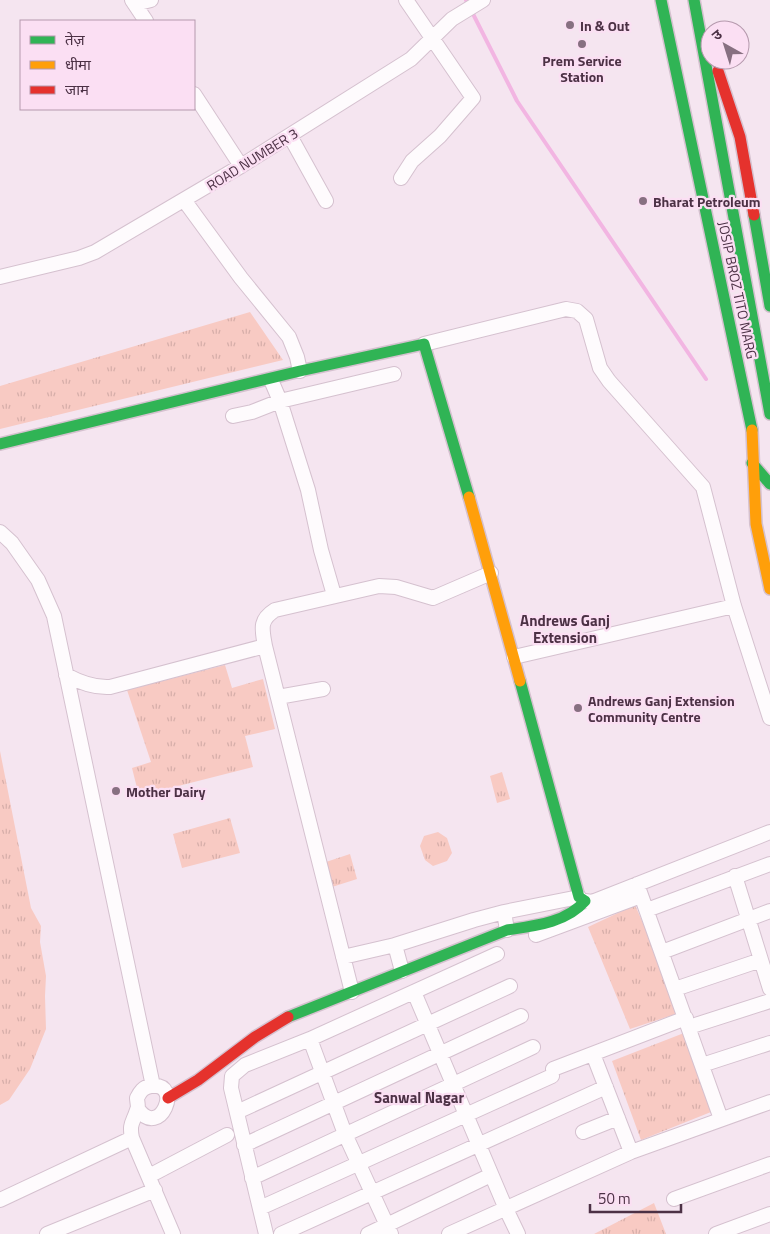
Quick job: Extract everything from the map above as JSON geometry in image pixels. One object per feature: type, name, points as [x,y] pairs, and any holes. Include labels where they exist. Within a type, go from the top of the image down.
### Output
[{"type":"street","points":[[145,20],[133,2],[152,0]]},
{"type":"street","points":[[401,178],[407,167],[440,136],[473,98],[406,0]]},
{"type":"street","name":"JOSIP BROZ TITO MARG","points":[[661,0],[752,430],[756,524],[766,554],[770,589]]},
{"type":"street","name":"ROAD NUMBER 3","points":[[0,277],[79,258],[94,252],[241,166],[410,59],[452,19],[481,1]]},
{"type":"street","points":[[695,3],[701,20]]},
{"type":"street","name":"JOSIP BROZ TITO MARG","points":[[695,3],[770,414]]},
{"type":"street","points":[[717,70],[740,137],[770,306]]},
{"type":"street","points":[[195,96],[241,166]]},
{"type":"street","points":[[290,136],[326,201]]},
{"type":"street","points":[[184,200],[241,278],[288,337],[297,357],[300,371]]},
{"type":"street","points":[[0,444],[271,380],[300,371],[424,344],[566,308],[577,311],[586,319],[600,368],[609,381],[703,487],[734,606],[770,718]]},
{"type":"street","points":[[168,1098],[198,1080],[255,1037],[284,1019],[508,930],[535,927],[570,914],[577,911],[582,899],[491,573],[424,344]]},
{"type":"street","points":[[234,416],[252,412],[280,401],[394,374]]},
{"type":"street","points":[[271,380],[280,401],[308,490],[321,550],[334,595]]},
{"type":"street","points":[[752,463],[770,484]]},
{"type":"street","points":[[0,532],[12,543],[38,580],[54,616],[153,1086]]},
{"type":"street","points":[[352,992],[265,646],[262,624],[266,616],[275,610],[334,595],[379,586],[396,588],[433,598],[491,573]]},
{"type":"street","points":[[514,657],[734,606]]},
{"type":"street","points":[[66,675],[98,688],[110,687],[265,646]]},
{"type":"street","points":[[278,697],[323,689]]},
{"type":"street","points":[[536,936],[770,832]]},
{"type":"street","points":[[647,910],[770,864]]},
{"type":"street","points":[[735,876],[748,919],[763,956],[770,989]]},
{"type":"street","points":[[343,957],[395,945],[504,912],[582,899],[592,902],[639,890]]},
{"type":"street","points":[[639,890],[721,1120]]},
{"type":"street","points":[[662,952],[770,911]]},
{"type":"street","points":[[504,912],[508,930]]},
{"type":"street","points":[[395,945],[402,971]]},
{"type":"street","points":[[266,1234],[236,1112],[231,1088],[232,1076],[246,1065],[310,1039],[497,954]]},
{"type":"street","points":[[675,989],[763,956]]},
{"type":"street","points":[[236,1112],[510,986]]},
{"type":"street","points":[[414,992],[491,1175],[518,1234]]},
{"type":"street","points":[[260,1208],[359,1164],[593,1054],[687,1022],[770,1001]]},
{"type":"street","points":[[244,1145],[522,1016]]},
{"type":"street","points":[[310,1039],[346,1134],[389,1230]]},
{"type":"street","points":[[702,1065],[770,1042]]},
{"type":"street","points":[[252,1178],[533,1047]]},
{"type":"street","points":[[593,1054],[631,1152]]},
{"type":"street","points":[[138,1108],[142,1113],[150,1117],[160,1115],[167,1107],[168,1098],[162,1089],[153,1086],[142,1089],[137,1098],[138,1108],[130,1127],[132,1138],[173,1234]]},
{"type":"street","points":[[280,1234],[606,1087]]},
{"type":"street","points":[[449,1234],[631,1152],[770,1102]]},
{"type":"street","points":[[583,1132],[618,1118]]},
{"type":"street","points":[[149,1176],[228,1135]]},
{"type":"street","points":[[0,1200],[132,1138]]},
{"type":"street","points":[[674,1199],[770,1164]]},
{"type":"street","points":[[368,1234],[389,1230],[491,1175]]},
{"type":"street","points":[[47,1234],[64,1231],[155,1190]]},
{"type":"street","points":[[716,1234],[770,1214]]},
{"type":"green space","points":[[250,312],[283,360],[0,429],[0,386]]},
{"type":"green space","points":[[225,665],[232,688],[263,679],[275,729],[245,736],[253,767],[139,796],[132,768],[151,762],[127,690]]},
{"type":"green space","points":[[0,751],[31,908],[41,926],[40,942],[46,976],[46,1029],[30,1069],[9,1100],[0,1105]]},
{"type":"green space","points":[[502,772],[510,799],[497,803],[490,776]]},
{"type":"green space","points":[[230,818],[240,853],[182,868],[173,834]]},
{"type":"green space","points":[[438,832],[447,838],[452,853],[447,861],[433,866],[425,860],[420,846],[424,836]]},
{"type":"green space","points":[[350,854],[357,879],[332,887],[326,862]]},
{"type":"green space","points":[[635,905],[682,1012],[630,1029],[588,927]]},
{"type":"green space","points":[[684,1033],[711,1112],[641,1140],[612,1061]]},
{"type":"green space","points":[[654,1203],[666,1234],[594,1234]]},
{"type":"waterway","points":[[466,0],[517,101],[706,379]]},
{"type":"traffic: fast","points":[[661,0],[752,430]]},
{"type":"traffic: fast","points":[[694,0],[770,414]]},
{"type":"traffic: fast","points":[[754,215],[770,306]]},
{"type":"traffic: fast","points":[[0,444],[300,371],[424,344],[469,497]]},
{"type":"traffic: fast","points":[[752,463],[770,484]]},
{"type":"traffic: fast","points":[[288,1017],[507,930],[539,925],[559,919],[569,914],[585,901],[579,897],[520,681]]},
{"type":"traffic: slow","points":[[752,430],[756,524],[770,589]]},
{"type":"traffic: slow","points":[[469,497],[520,681]]},
{"type":"traffic: jam","points":[[718,71],[740,137],[754,215]]},
{"type":"traffic: jam","points":[[168,1098],[198,1080],[255,1037],[288,1017]]},
{"type":"place","name":"In & Out","points":[[570,25]]},
{"type":"place","name":"Prem Service Station","points":[[582,44]]},
{"type":"place","name":"Bharat Petroleum","points":[[643,201]]},
{"type":"place","name":"Andrews Ganj Extension Community Centre","points":[[578,708]]},
{"type":"place","name":"Mother Dairy","points":[[116,791]]},
{"type":"district","name":"Andrews Ganj Extension","points":[[565,628]]},
{"type":"district","name":"Sanwal Nagar","points":[[419,1097]]}]
